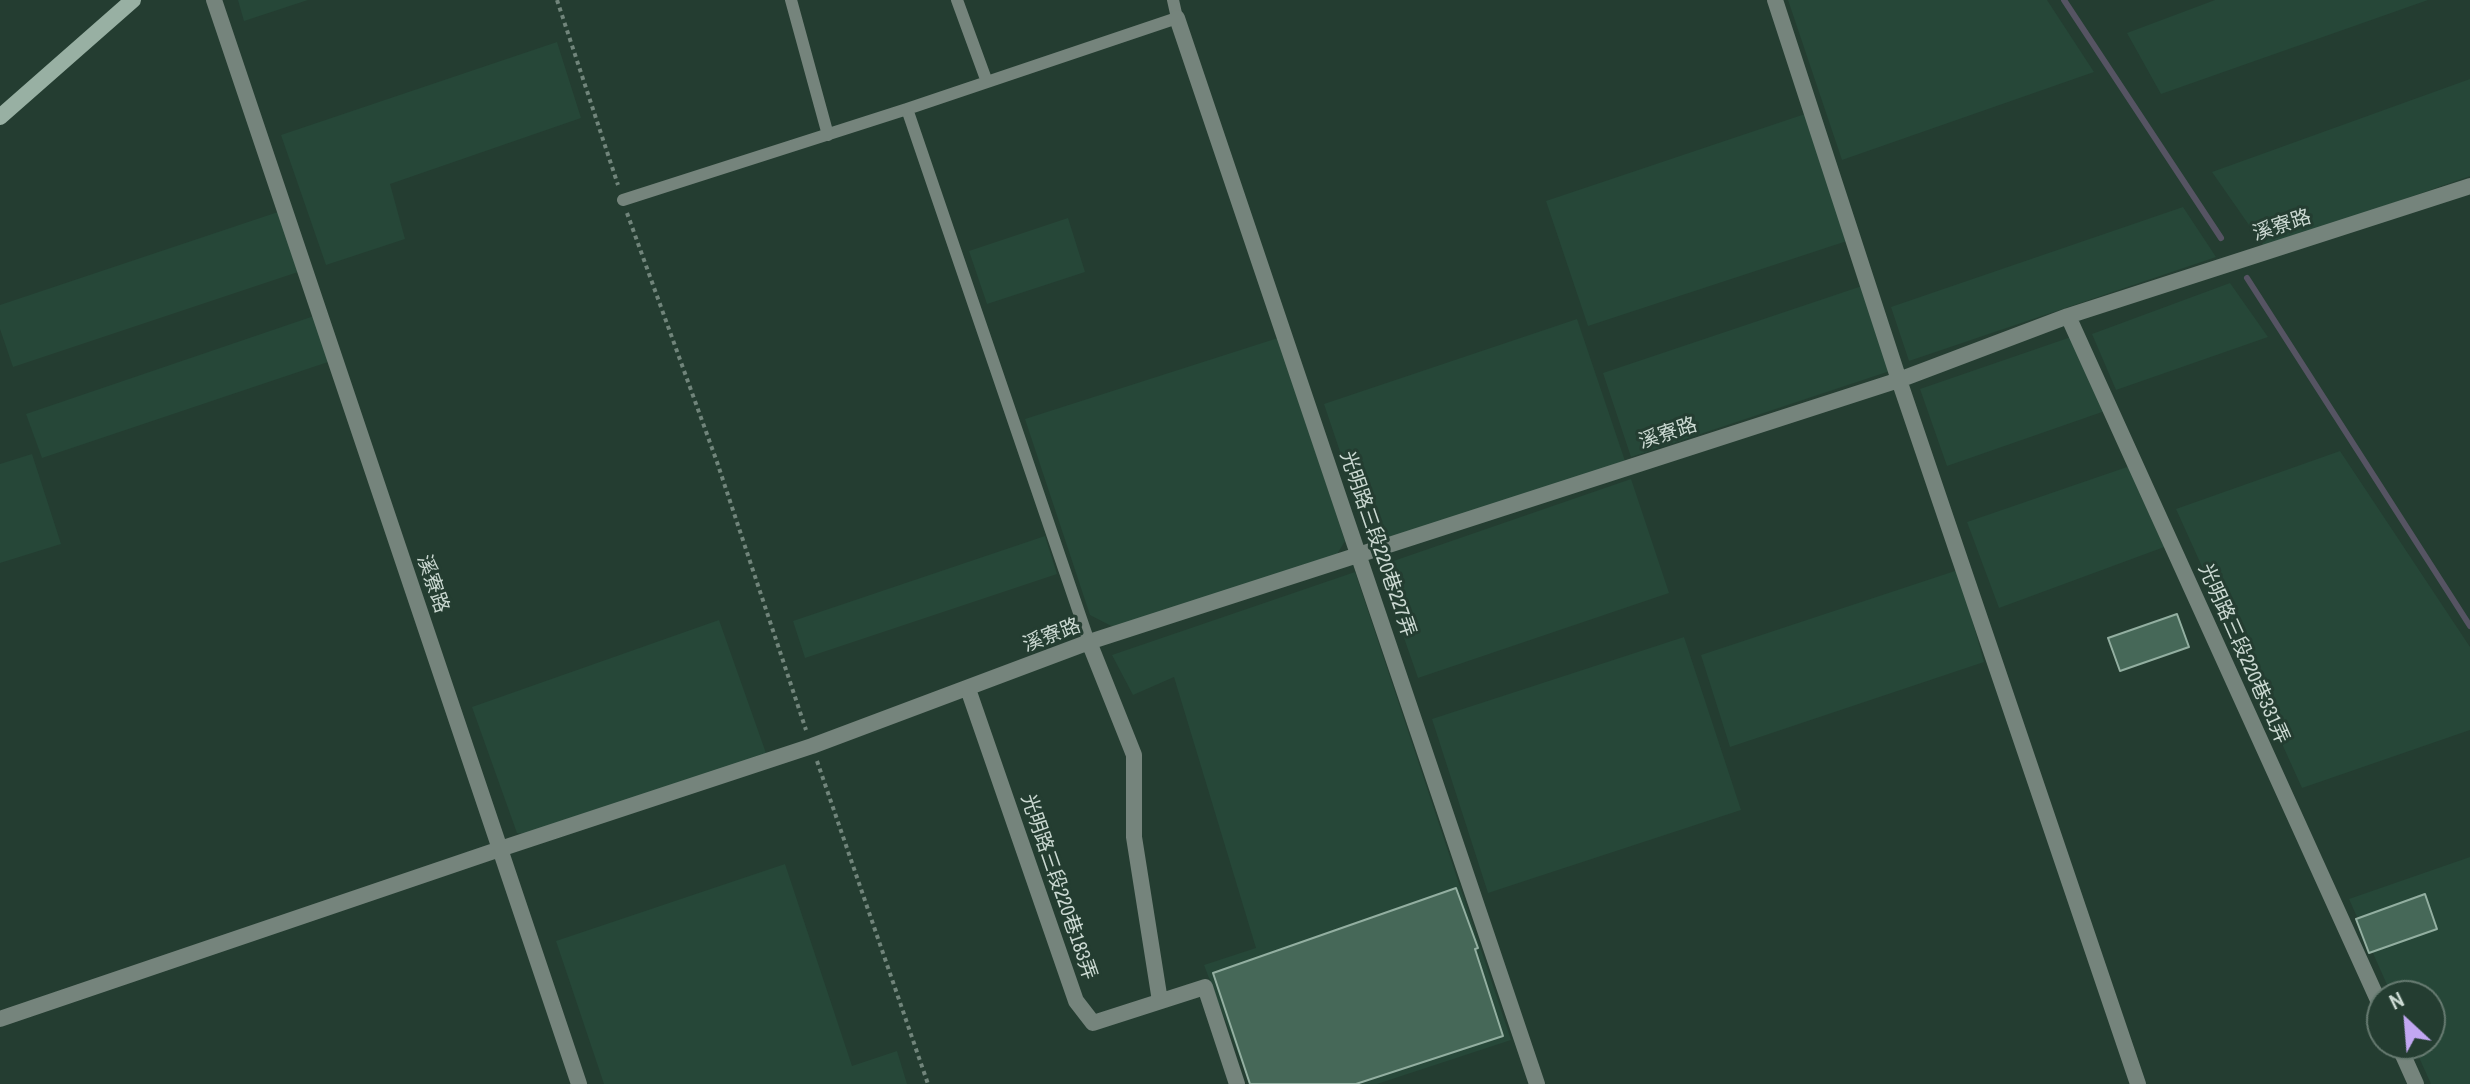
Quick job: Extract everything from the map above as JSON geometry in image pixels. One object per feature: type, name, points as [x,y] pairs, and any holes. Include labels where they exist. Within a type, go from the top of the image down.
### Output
[{"type":"street","points":[[0,117],[133,0]]},
{"type":"street","name":"溪寮路","points":[[214,0],[500,849],[812,746],[1089,642],[1899,380],[2068,316],[2470,186]]},
{"type":"street","points":[[1775,0],[1899,380],[2138,1084]]},
{"type":"street","name":"光明路三段220巷227弄","points":[[1177,18],[1537,1084]]},
{"type":"street","name":"光明路三段220巷331弄","points":[[2068,316],[2369,980]]},
{"type":"street","points":[[1089,642],[1134,755],[1134,837],[1160,1001]]},
{"type":"street","name":"光明路三段220巷183弄","points":[[968,689],[1076,1001],[1093,1023],[1205,987],[1237,1084]]},
{"type":"street","points":[[0,1019],[500,849],[579,1084]]},
{"type":"street","points":[[2405,1060],[2416,1084]]},
{"type":"lane","points":[[791,0],[828,135]]},
{"type":"lane","points":[[957,0],[987,82]]},
{"type":"lane","points":[[623,200],[1177,18],[1173,0]]},
{"type":"lane","points":[[907,109],[1089,642]]},
{"type":"path","points":[[557,0],[928,1084]]},
{"type":"shaded area","points":[[238,0],[308,0],[244,21]]},
{"type":"shaded area","points":[[1788,0],[2047,0],[2094,72],[1842,160]]},
{"type":"shaded area","points":[[2215,0],[2428,0],[2161,94],[2127,33]]},
{"type":"shaded area","points":[[557,42],[581,118],[390,184],[405,239],[326,265],[281,135]]},
{"type":"shaded area","points":[[2470,79],[2470,176],[2265,248],[2212,172]]},
{"type":"shaded area","points":[[1805,114],[1847,241],[1588,326],[1546,201]]},
{"type":"shaded area","points":[[2183,207],[2216,257],[1909,361],[1891,307]]},
{"type":"shaded area","points":[[278,212],[298,272],[13,367],[0,329],[0,305]]},
{"type":"shaded area","points":[[1068,218],[1085,272],[987,304],[969,251]]},
{"type":"shaded area","points":[[2230,283],[2268,337],[2116,390],[2092,334]]},
{"type":"shaded area","points":[[1862,286],[1890,371],[1631,457],[1603,373]]},
{"type":"shaded area","points":[[314,316],[331,361],[42,458],[26,414]]},
{"type":"shaded area","points":[[1577,319],[1625,461],[1372,547],[1324,404]]},
{"type":"shaded area","points":[[2071,337],[2105,411],[1947,466],[1920,389]]},
{"type":"shaded area","points":[[1278,338],[1345,541],[1331,564],[1119,630],[1090,615],[1025,419]]},
{"type":"shaded area","points":[[2340,451],[2470,647],[2470,730],[2302,788],[2176,509]]},
{"type":"shaded area","points":[[32,454],[61,544],[0,563],[0,464]]},
{"type":"shaded area","points":[[2130,466],[2167,546],[1999,608],[1967,522]]},
{"type":"shaded area","points":[[1631,479],[1669,593],[1418,678],[1379,566]]},
{"type":"shaded area","points":[[1045,536],[1057,574],[805,658],[793,621]]},
{"type":"shaded area","points":[[1958,570],[1984,662],[1730,747],[1701,655]]},
{"type":"shaded area","points":[[1355,572],[1511,1040],[1377,1084],[1250,1084],[1204,965],[1256,948],[1174,677],[1133,695],[1112,655]]},
{"type":"shaded area","points":[[719,620],[767,756],[526,834],[517,833],[472,707]]},
{"type":"shaded area","points":[[1684,637],[1741,810],[1488,893],[1432,719]]},
{"type":"shaded area","points":[[2470,857],[2470,1084],[2431,1084],[2420,1060],[2446,1060],[2446,980],[2385,980],[2349,899]]},
{"type":"shaded area","points":[[785,864],[852,1066],[897,1051],[907,1084],[604,1084],[556,941]]},
{"type":"building","points":[[2177,614],[2189,647],[2120,671],[2108,638]]},
{"type":"building","points":[[1456,888],[1478,948],[1475,949],[1503,1036],[1356,1084],[1250,1084],[1213,973]]},
{"type":"building","points":[[2425,894],[2437,929],[2369,953],[2356,919]]},
{"type":"waterway","points":[[2064,0],[2221,238]]},
{"type":"waterway","points":[[2247,278],[2470,626]]}]
